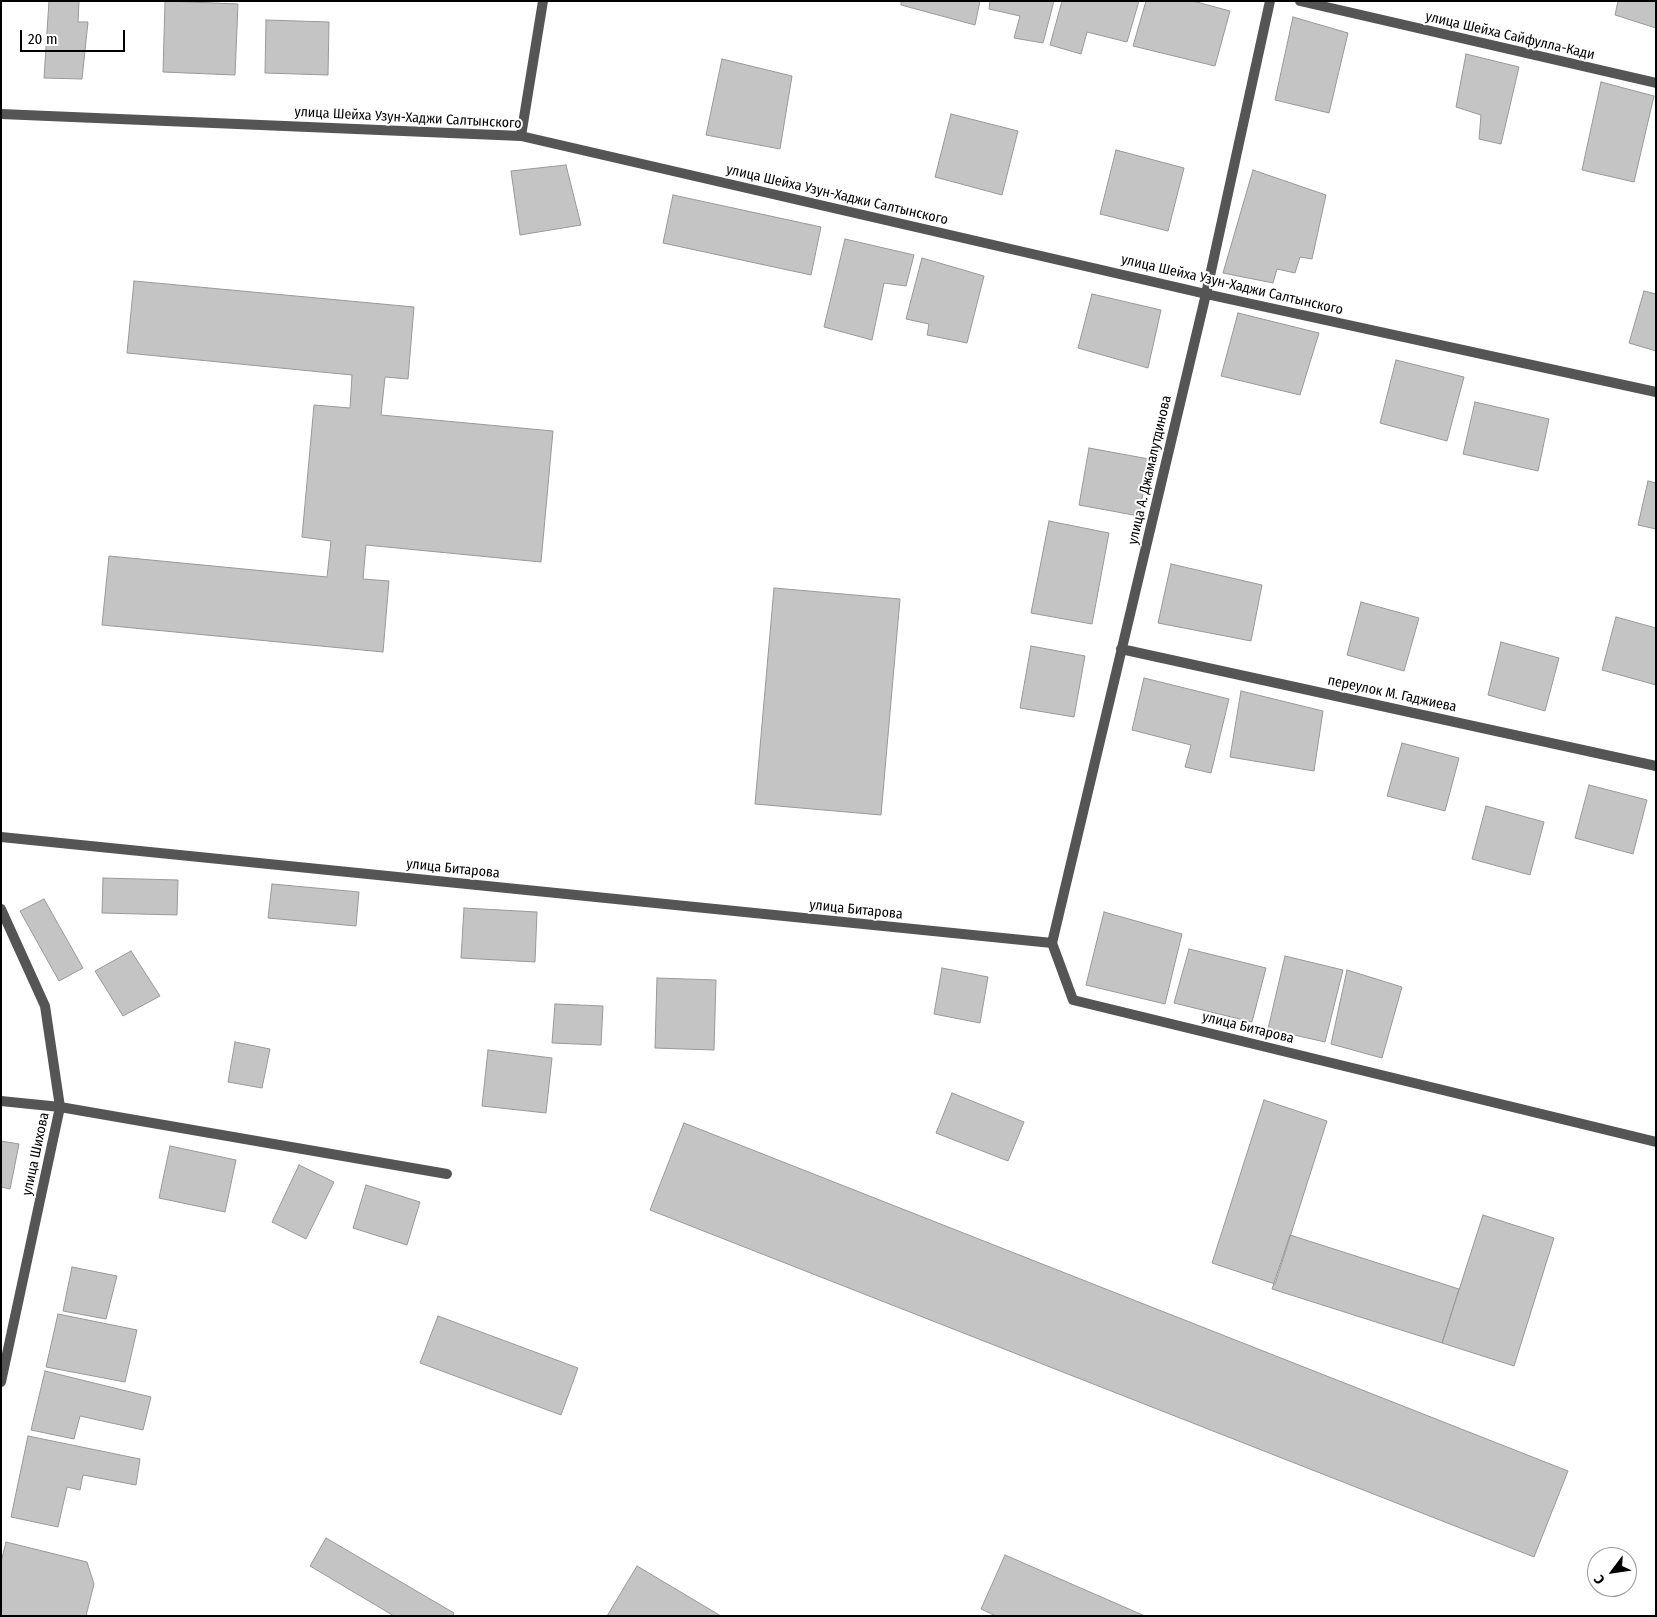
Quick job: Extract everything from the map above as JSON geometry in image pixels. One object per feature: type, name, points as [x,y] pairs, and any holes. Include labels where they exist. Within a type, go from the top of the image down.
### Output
[{"type":"street","points":[[521,136],[543,1]]},
{"type":"street","name":"улица А. Джамалутдинова","points":[[1052,943],[1206,294],[1270,1]]},
{"type":"street","name":"улица Шейха Сайфулла-Кади","points":[[1300,1],[1656,83]]},
{"type":"street","name":"улица Шейха Узун-Хаджи Салтынского","points":[[1,114],[521,136],[1206,294],[1656,392]]},
{"type":"street","name":"переулок М. Гаджиева","points":[[1122,649],[1656,766]]},
{"type":"street","name":"улица Битарова","points":[[1,837],[1052,943],[1073,1000],[1656,1142]]},
{"type":"street","name":"улица Шихова","points":[[1,909],[46,1006],[60,1107],[1,1382]]},
{"type":"street","points":[[1,1101],[60,1107],[447,1174]]},
{"type":"building","points":[[49,1],[79,1],[78,22],[88,22],[82,79],[44,78]]},
{"type":"building","points":[[165,1],[238,4],[235,75],[163,72]]},
{"type":"building","points":[[901,1],[980,1],[975,25],[901,5]]},
{"type":"building","points":[[990,1],[1054,1],[1043,43],[1014,38],[1020,16],[989,9]]},
{"type":"building","points":[[1062,1],[1139,1],[1127,42],[1087,32],[1081,54],[1050,45]]},
{"type":"building","points":[[1146,1],[1193,1],[1230,11],[1215,66],[1133,46]]},
{"type":"building","points":[[1618,1],[1656,1],[1656,28],[1615,15]]},
{"type":"building","points":[[1293,17],[1348,33],[1329,113],[1275,100]]},
{"type":"building","points":[[266,20],[329,22],[328,75],[265,73]]},
{"type":"building","points":[[1466,54],[1519,67],[1501,144],[1479,139],[1481,115],[1456,107]]},
{"type":"building","points":[[722,59],[792,76],[780,149],[706,135]]},
{"type":"building","points":[[1601,82],[1654,96],[1634,182],[1582,170]]},
{"type":"building","points":[[951,114],[1018,131],[1002,195],[935,177]]},
{"type":"building","points":[[1116,150],[1184,168],[1168,231],[1100,214]]},
{"type":"building","points":[[566,165],[581,225],[520,235],[511,171]]},
{"type":"building","points":[[1253,170],[1326,195],[1312,259],[1300,257],[1295,273],[1277,269],[1273,283],[1223,273]]},
{"type":"building","points":[[673,195],[821,227],[811,275],[663,243]]},
{"type":"building","points":[[845,239],[914,255],[906,286],[884,283],[872,340],[824,327]]},
{"type":"building","points":[[922,258],[984,276],[967,343],[927,335],[929,324],[906,319]]},
{"type":"building","points":[[134,281],[414,307],[408,379],[385,377],[381,415],[553,431],[541,562],[366,545],[363,579],[389,581],[383,652],[102,625],[109,556],[327,577],[331,541],[302,537],[314,405],[350,408],[352,375],[127,353]]},
{"type":"building","points":[[1644,291],[1656,294],[1656,351],[1629,343]]},
{"type":"building","points":[[1092,294],[1161,310],[1148,368],[1078,348]]},
{"type":"building","points":[[1238,313],[1319,333],[1300,395],[1221,376]]},
{"type":"building","points":[[1396,360],[1464,377],[1447,441],[1380,423]]},
{"type":"building","points":[[1475,402],[1549,419],[1538,471],[1463,454]]},
{"type":"building","points":[[1089,448],[1149,459],[1139,516],[1079,505]]},
{"type":"building","points":[[1648,481],[1656,483],[1656,529],[1638,525]]},
{"type":"building","points":[[1049,521],[1109,533],[1092,624],[1031,613]]},
{"type":"building","points":[[1171,564],[1262,585],[1251,641],[1158,623]]},
{"type":"building","points":[[774,588],[900,599],[881,815],[755,804]]},
{"type":"building","points":[[1361,602],[1419,618],[1404,671],[1347,655]]},
{"type":"building","points":[[1616,617],[1656,628],[1656,685],[1602,670]]},
{"type":"building","points":[[1501,642],[1559,658],[1545,711],[1488,695]]},
{"type":"building","points":[[1031,646],[1085,656],[1074,717],[1020,708]]},
{"type":"building","points":[[1144,678],[1229,699],[1211,773],[1185,767],[1191,745],[1132,730]]},
{"type":"building","points":[[1241,691],[1323,711],[1314,771],[1230,757]]},
{"type":"building","points":[[1402,743],[1459,758],[1445,811],[1387,796]]},
{"type":"building","points":[[1589,785],[1647,800],[1633,854],[1575,838]]},
{"type":"building","points":[[1486,806],[1544,822],[1530,875],[1472,859]]},
{"type":"building","points":[[103,878],[178,880],[177,915],[102,913]]},
{"type":"building","points":[[272,884],[359,892],[356,926],[268,918]]},
{"type":"building","points":[[44,899],[83,968],[59,981],[20,911]]},
{"type":"building","points":[[464,908],[537,912],[535,962],[461,958]]},
{"type":"building","points":[[1104,912],[1182,934],[1165,1004],[1086,985]]},
{"type":"building","points":[[1189,949],[1266,968],[1252,1022],[1174,1003]]},
{"type":"building","points":[[131,951],[160,996],[123,1016],[95,971]]},
{"type":"building","points":[[1285,956],[1343,970],[1325,1042],[1268,1029]]},
{"type":"building","points":[[942,968],[988,977],[980,1023],[934,1014]]},
{"type":"building","points":[[1347,970],[1402,987],[1382,1058],[1331,1044]]},
{"type":"building","points":[[657,978],[716,980],[714,1050],[655,1048]]},
{"type":"building","points":[[555,1004],[603,1006],[601,1045],[552,1043]]},
{"type":"building","points":[[235,1042],[270,1049],[262,1088],[228,1082]]},
{"type":"building","points":[[488,1050],[552,1058],[546,1113],[482,1106]]},
{"type":"building","points":[[952,1093],[1024,1122],[1008,1161],[936,1133]]},
{"type":"building","points":[[1264,1100],[1327,1121],[1275,1284],[1212,1263]]},
{"type":"building","points":[[684,1123],[1568,1471],[1534,1557],[650,1210]]},
{"type":"building","points":[[1,1141],[19,1144],[10,1189],[1,1187]]},
{"type":"building","points":[[170,1146],[236,1160],[225,1212],[159,1198]]},
{"type":"building","points":[[299,1165],[334,1182],[306,1239],[272,1222]]},
{"type":"building","points":[[366,1185],[420,1202],[407,1245],[353,1228]]},
{"type":"building","points":[[1483,1215],[1554,1238],[1514,1366],[1442,1343]]},
{"type":"building","points":[[1290,1235],[1459,1289],[1442,1343],[1272,1289]]},
{"type":"building","points":[[72,1267],[117,1276],[106,1319],[63,1311]]},
{"type":"building","points":[[58,1314],[137,1330],[125,1382],[46,1367]]},
{"type":"building","points":[[438,1316],[578,1368],[561,1415],[420,1363]]},
{"type":"building","points":[[45,1371],[151,1397],[143,1430],[80,1416],[74,1439],[31,1430]]},
{"type":"building","points":[[28,1436],[140,1459],[136,1485],[83,1475],[80,1490],[67,1487],[58,1527],[11,1517]]},
{"type":"building","points":[[326,1538],[454,1613],[453,1616],[394,1616],[310,1566]]},
{"type":"building","points":[[6,1542],[87,1562],[94,1584],[86,1616],[1,1616],[1,1562]]},
{"type":"building","points":[[1005,1555],[1145,1616],[996,1616],[981,1609]]},
{"type":"building","points":[[637,1566],[721,1616],[607,1616]]}]
